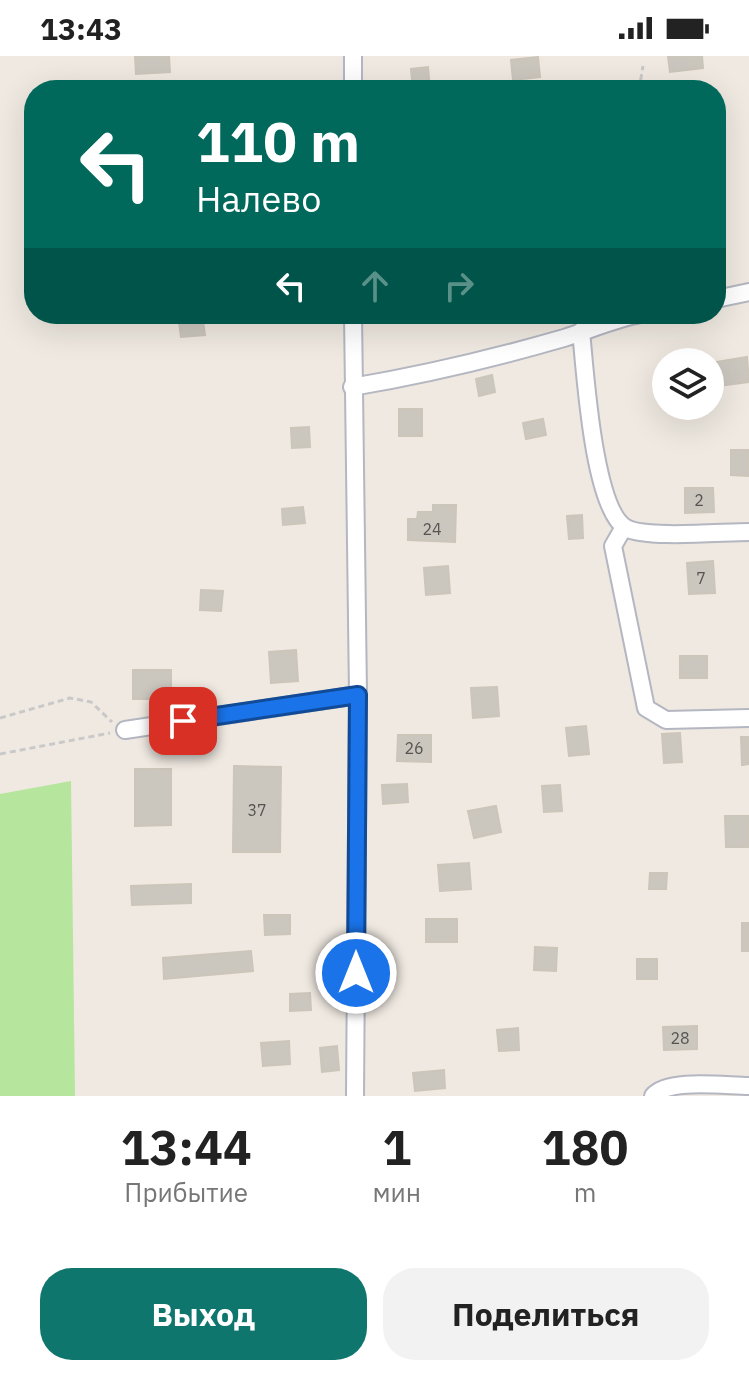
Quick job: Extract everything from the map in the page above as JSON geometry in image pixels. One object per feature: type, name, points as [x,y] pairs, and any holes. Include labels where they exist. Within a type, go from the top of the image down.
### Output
[{"type":"street","points":[[353,56],[353,80]]},
{"type":"street","points":[[726,297],[749,292]]},
{"type":"street","points":[[353,324],[358,695],[355,1096]]},
{"type":"street","points":[[352,387],[408,378],[598,324]]},
{"type":"street","points":[[581,331],[594,457],[614,514],[624,527],[648,533],[749,532]]},
{"type":"street","points":[[624,527],[613,546],[646,708],[666,720],[749,718]]},
{"type":"street","points":[[125,730],[358,695]]},
{"type":"street","points":[[653,1096],[658,1090],[675,1085],[749,1086]]},
{"type":"path","points":[[641,80],[643,66]]},
{"type":"path","points":[[0,718],[70,698],[91,702],[112,723],[125,730]]},
{"type":"path","points":[[0,754],[125,730]]},
{"type":"green space","points":[[71,781],[75,1096],[0,1096],[0,794]]},
{"type":"building","points":[[135,56],[169,56],[170,72],[136,74]]},
{"type":"building","points":[[668,56],[702,56],[703,68],[670,72]]},
{"type":"building","points":[[538,57],[540,77],[513,80],[511,60]]},
{"type":"building","points":[[428,67],[429,80],[412,80],[411,69]]},
{"type":"building","points":[[179,324],[203,324],[205,335],[181,337]]},
{"type":"building","points":[[747,357],[749,382],[724,385],[724,361]]},
{"type":"building","points":[[492,375],[495,392],[479,396],[476,379]]},
{"type":"building","points":[[399,409],[422,409],[422,436],[399,436]]},
{"type":"building","points":[[543,419],[546,435],[526,439],[523,423]]},
{"type":"building","points":[[309,427],[310,447],[292,448],[291,428]]},
{"type":"building","points":[[731,450],[749,450],[749,476],[731,475]]},
{"type":"building","points":[[685,488],[713,488],[714,512],[685,513]]},
{"type":"building","points":[[433,505],[456,505],[455,542],[408,540],[408,519],[417,519],[418,512],[433,512]]},
{"type":"building","points":[[303,507],[305,523],[283,525],[282,509]]},
{"type":"building","points":[[582,515],[583,538],[569,539],[567,516]]},
{"type":"building","points":[[713,561],[715,593],[689,594],[687,563]]},
{"type":"building","points":[[448,566],[450,593],[426,595],[424,568]]},
{"type":"building","points":[[201,590],[223,591],[221,611],[200,610]]},
{"type":"building","points":[[296,650],[298,681],[271,683],[269,652]]},
{"type":"building","points":[[680,656],[707,656],[707,678],[680,678]]},
{"type":"building","points":[[133,670],[171,670],[171,699],[133,699]]},
{"type":"building","points":[[497,687],[499,716],[473,718],[471,688]]},
{"type":"building","points":[[586,726],[589,754],[569,756],[566,728]]},
{"type":"building","points":[[680,733],[682,762],[664,763],[662,734]]},
{"type":"building","points":[[398,735],[431,735],[431,762],[397,761]]},
{"type":"building","points":[[741,737],[749,737],[749,764],[742,765]]},
{"type":"building","points":[[234,766],[281,767],[280,852],[233,852]]},
{"type":"building","points":[[135,769],[171,769],[171,825],[135,826]]},
{"type":"building","points":[[407,784],[408,802],[383,804],[382,785]]},
{"type":"building","points":[[560,785],[562,811],[544,812],[542,786]]},
{"type":"building","points":[[496,806],[501,832],[474,838],[468,811]]},
{"type":"building","points":[[725,816],[749,816],[749,847],[726,847]]},
{"type":"building","points":[[469,863],[471,889],[440,891],[438,865]]},
{"type":"building","points":[[650,873],[667,873],[666,889],[649,889]]},
{"type":"building","points":[[191,884],[191,903],[132,905],[131,886]]},
{"type":"building","points":[[264,915],[290,915],[290,934],[265,935]]},
{"type":"building","points":[[426,919],[457,919],[457,942],[426,942]]},
{"type":"building","points":[[742,923],[749,923],[749,951],[742,951]]},
{"type":"building","points":[[535,947],[557,948],[556,971],[534,970]]},
{"type":"building","points":[[251,951],[253,971],[164,979],[163,958]]},
{"type":"building","points":[[637,959],[657,959],[657,979],[637,979]]},
{"type":"building","points":[[310,993],[311,1010],[290,1011],[290,994]]},
{"type":"building","points":[[697,1026],[697,1049],[664,1050],[663,1027]]},
{"type":"building","points":[[518,1028],[519,1050],[499,1051],[497,1030]]},
{"type":"building","points":[[289,1041],[290,1064],[263,1066],[261,1043]]},
{"type":"building","points":[[337,1046],[339,1070],[322,1072],[320,1048]]},
{"type":"building","points":[[444,1070],[445,1088],[415,1091],[413,1073]]},
{"type":"route","points":[[183,721],[358,695],[356,973]]}]
